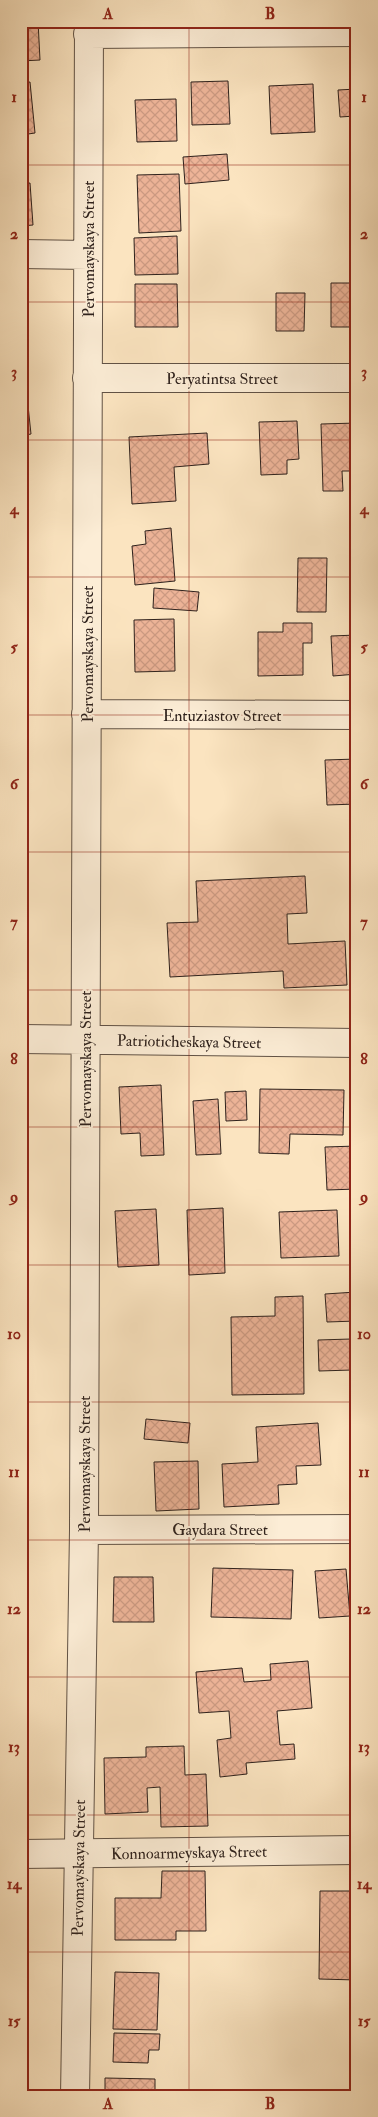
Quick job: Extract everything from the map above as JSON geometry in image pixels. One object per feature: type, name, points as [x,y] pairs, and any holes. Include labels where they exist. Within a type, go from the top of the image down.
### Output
[{"type":"street","points":[[88,28],[357,32]]},
{"type":"street","name":"Pervomayskaya Street","points":[[75,2096],[84,1530],[88,28]]},
{"type":"street","points":[[21,254],[88,255]]},
{"type":"street","name":"Peryatintsa Street","points":[[87,378],[357,378]]},
{"type":"street","name":"Entuziastov Street","points":[[86,714],[357,715]]},
{"type":"street","name":"Patrioticheskaya Street","points":[[21,1039],[357,1043]]},
{"type":"street","name":"Gaydara Street","points":[[84,1530],[357,1529]]},
{"type":"street","name":"Konnoarmeyskaya Street","points":[[21,1854],[357,1850]]},
{"type":"building","points":[[21,21],[38,21],[40,60],[21,61]]},
{"type":"building","points":[[228,81],[230,124],[192,125],[191,82]]},
{"type":"building","points":[[30,82],[35,133],[21,135],[21,83]]},
{"type":"building","points":[[313,84],[315,132],[271,134],[269,86]]},
{"type":"building","points":[[357,89],[357,145],[355,116],[340,117],[338,90]]},
{"type":"building","points":[[176,99],[177,141],[137,142],[135,100]]},
{"type":"building","points":[[227,154],[229,180],[185,184],[183,157]]},
{"type":"building","points":[[179,174],[181,231],[139,233],[137,175]]},
{"type":"building","points":[[30,183],[33,225],[21,226],[21,184]]},
{"type":"building","points":[[177,236],[178,274],[135,275],[134,238]]},
{"type":"building","points":[[21,278],[28,278],[28,327],[21,327]]},
{"type":"building","points":[[331,283],[357,283],[357,327],[331,327]]},
{"type":"building","points":[[135,284],[177,284],[178,327],[135,327]]},
{"type":"building","points":[[276,293],[305,293],[304,331],[276,331]]},
{"type":"building","points":[[27,396],[31,434],[21,436],[21,397]]},
{"type":"building","points":[[297,421],[299,459],[287,460],[287,474],[261,475],[259,422]]},
{"type":"building","points":[[357,423],[357,471],[342,471],[343,491],[323,491],[321,424]]},
{"type":"building","points":[[207,433],[209,464],[174,467],[176,501],[132,504],[129,437]]},
{"type":"building","points":[[25,449],[28,481],[21,482],[21,450]]},
{"type":"building","points":[[171,528],[175,581],[135,585],[132,546],[146,544],[145,531]]},
{"type":"building","points":[[21,537],[25,537],[26,577],[21,577]]},
{"type":"building","points":[[298,558],[327,558],[326,612],[297,612]]},
{"type":"building","points":[[21,585],[25,585],[27,641],[21,641]]},
{"type":"building","points":[[154,588],[199,592],[197,611],[153,608]]},
{"type":"building","points":[[174,619],[175,671],[135,672],[134,620]]},
{"type":"building","points":[[283,623],[312,623],[312,643],[303,643],[303,675],[258,676],[258,632],[283,632]]},
{"type":"building","points":[[357,635],[357,674],[333,676],[331,636]]},
{"type":"building","points":[[21,666],[26,666],[27,710],[21,710]]},
{"type":"building","points":[[357,759],[357,804],[327,805],[325,760]]},
{"type":"building","points":[[305,876],[307,913],[287,914],[288,944],[345,941],[347,985],[284,988],[283,971],[170,977],[167,923],[198,922],[196,881]]},
{"type":"building","points":[[21,966],[23,1002],[21,1002]]},
{"type":"building","points":[[161,1085],[164,1155],[141,1156],[140,1133],[121,1134],[119,1087]]},
{"type":"building","points":[[260,1089],[344,1090],[343,1135],[290,1134],[289,1154],[259,1153]]},
{"type":"building","points":[[246,1091],[247,1120],[226,1121],[225,1092]]},
{"type":"building","points":[[218,1099],[221,1154],[196,1155],[193,1101]]},
{"type":"building","points":[[357,1146],[357,1189],[327,1190],[325,1147]]},
{"type":"building","points":[[223,1208],[225,1273],[189,1275],[187,1210]]},
{"type":"building","points":[[156,1209],[159,1265],[118,1267],[115,1211]]},
{"type":"building","points":[[337,1210],[339,1256],[281,1258],[279,1212]]},
{"type":"building","points":[[356,1292],[357,1321],[327,1322],[325,1294]]},
{"type":"building","points":[[303,1296],[304,1394],[232,1395],[231,1317],[275,1316],[275,1297]]},
{"type":"building","points":[[351,1339],[352,1370],[319,1371],[318,1340]]},
{"type":"building","points":[[146,1419],[190,1423],[188,1443],[144,1439]]},
{"type":"building","points":[[318,1423],[321,1465],[296,1466],[297,1484],[278,1485],[279,1504],[224,1507],[222,1464],[258,1462],[256,1427]]},
{"type":"building","points":[[198,1461],[199,1509],[156,1511],[154,1462]]},
{"type":"building","points":[[213,1568],[293,1570],[291,1619],[211,1617]]},
{"type":"building","points":[[346,1569],[350,1616],[319,1618],[315,1571]]},
{"type":"building","points":[[114,1577],[153,1577],[154,1622],[113,1622]]},
{"type":"building","points":[[308,1661],[312,1708],[277,1711],[280,1745],[294,1744],[295,1759],[246,1763],[247,1774],[220,1777],[217,1740],[231,1738],[229,1711],[199,1713],[196,1672],[242,1668],[244,1682],[271,1680],[270,1664]]},
{"type":"building","points":[[184,1746],[185,1775],[206,1774],[208,1826],[161,1827],[160,1787],[147,1788],[148,1812],[105,1814],[104,1758],[146,1757],[146,1747]]},
{"type":"building","points":[[162,1871],[205,1871],[206,1931],[176,1931],[176,1940],[115,1940],[115,1898],[161,1898]]},
{"type":"building","points":[[320,1891],[357,1891],[357,1980],[319,1979]]},
{"type":"building","points":[[115,1972],[159,1973],[157,2030],[113,2029]]},
{"type":"building","points":[[114,2033],[160,2034],[159,2050],[149,2050],[148,2063],[113,2062]]},
{"type":"building","points":[[105,2078],[155,2079],[155,2096],[105,2096]]}]
